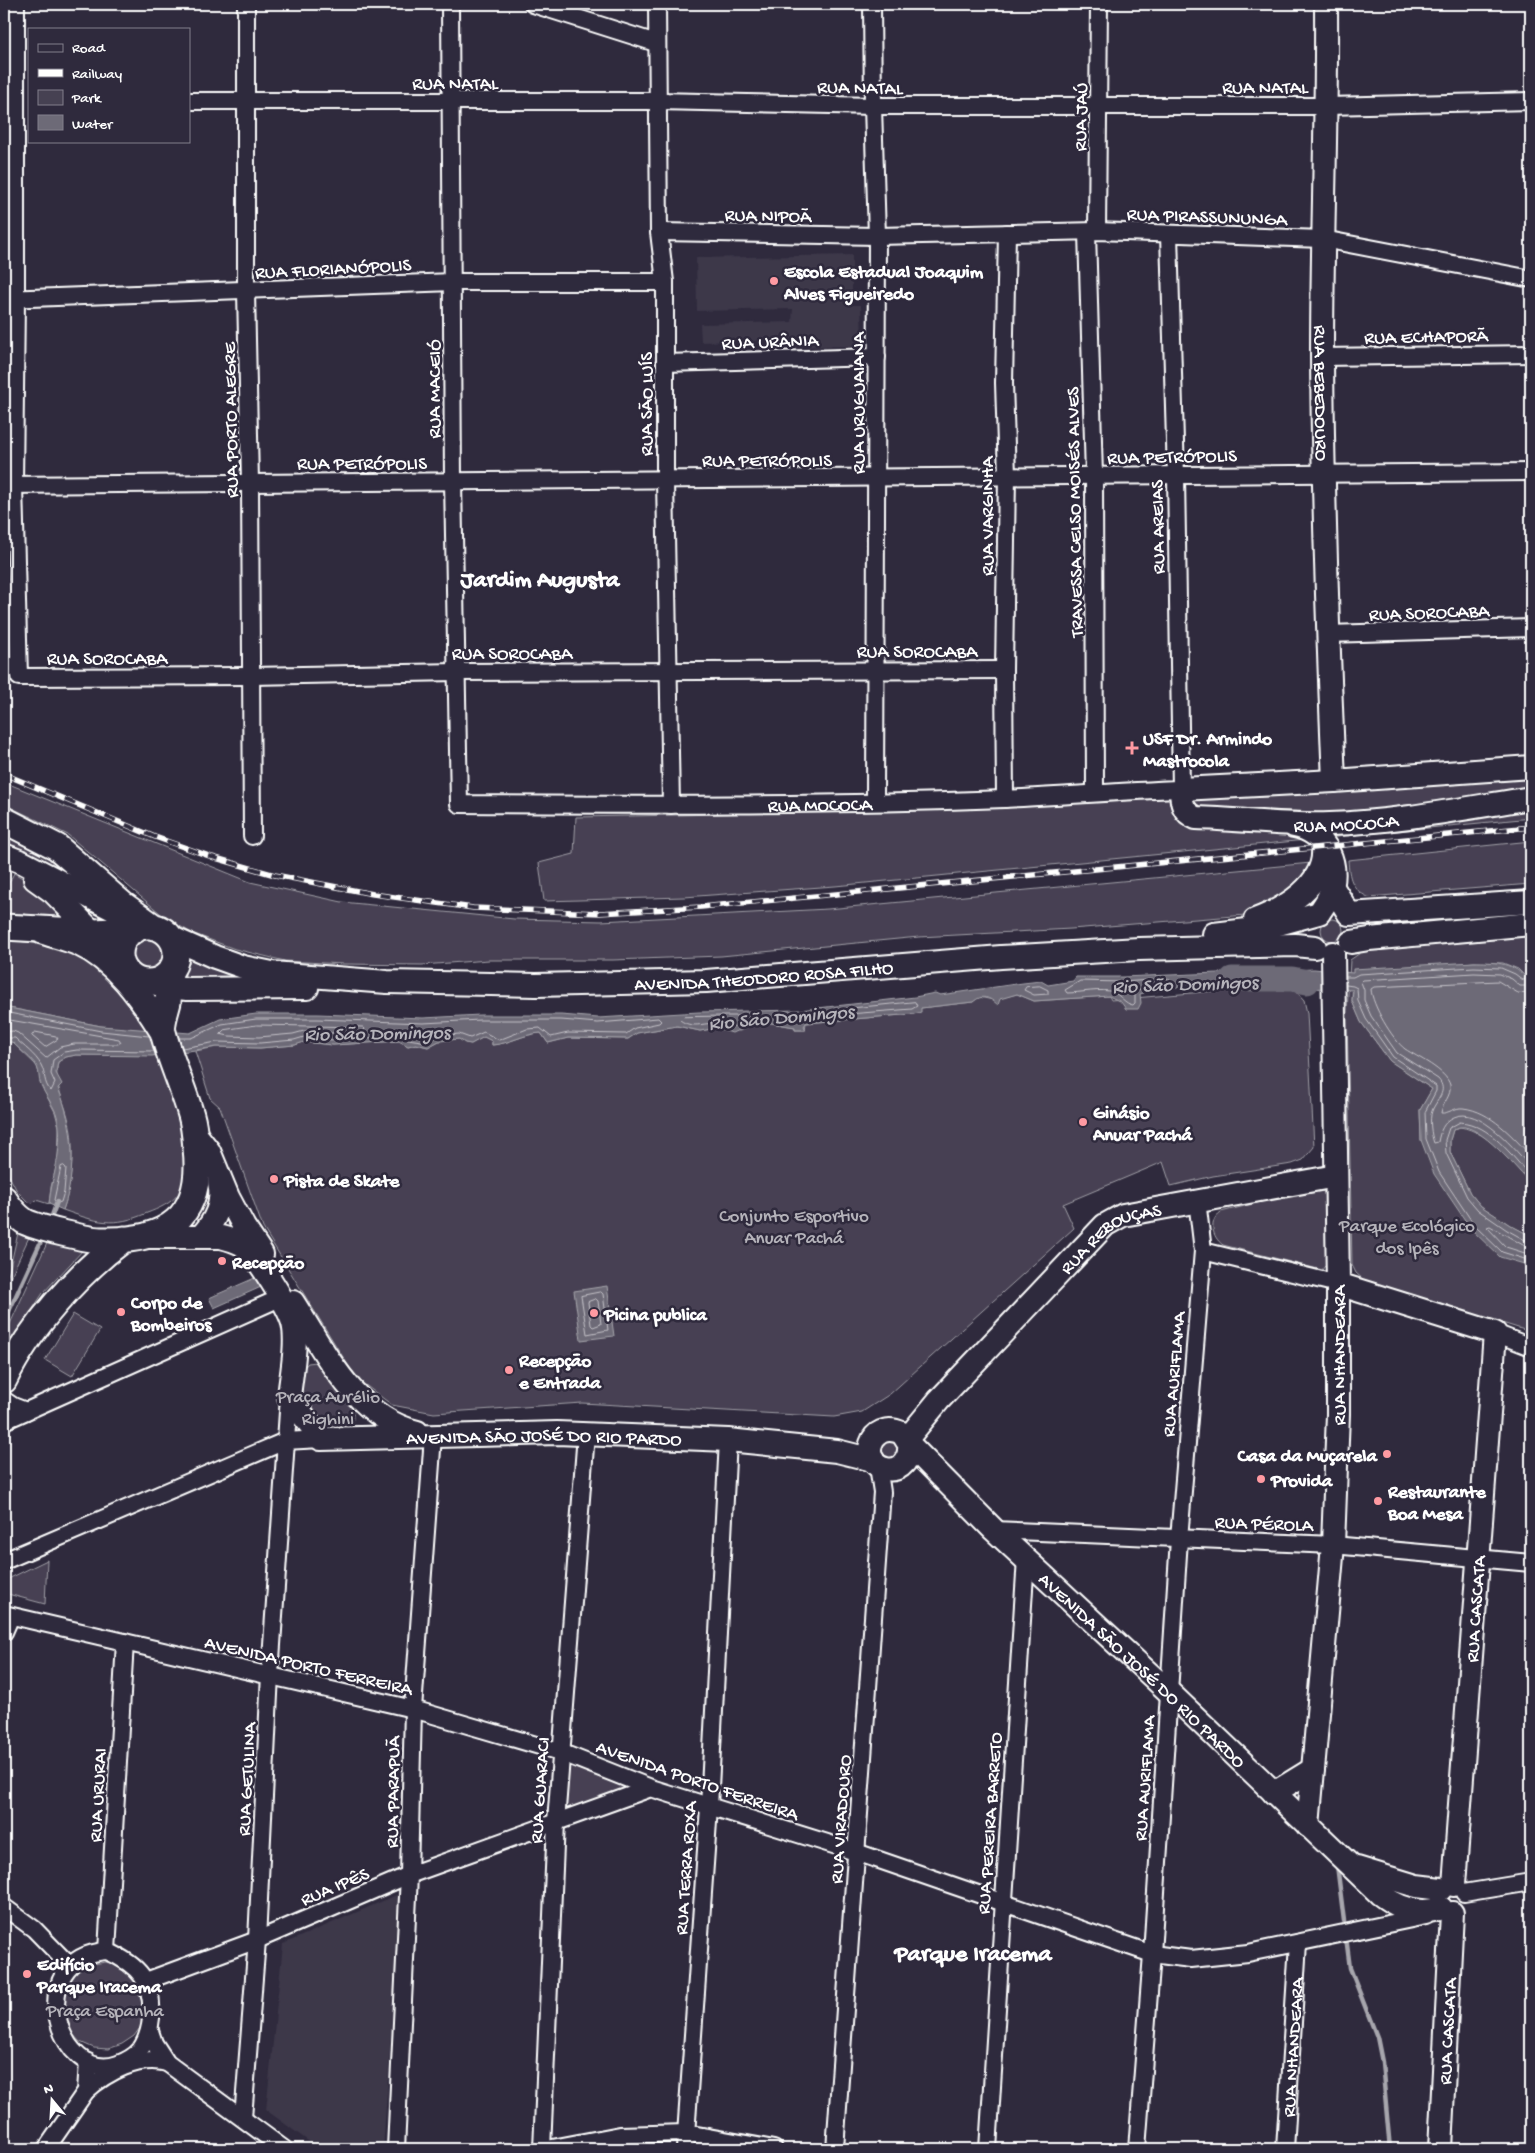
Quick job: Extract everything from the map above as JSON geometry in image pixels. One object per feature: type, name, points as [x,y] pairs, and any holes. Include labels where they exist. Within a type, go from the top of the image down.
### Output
[{"type":"main road","points":[[4,820],[57,847],[176,954],[175,963],[163,980],[162,1030]]},
{"type":"main road","points":[[4,927],[94,932],[151,930]]},
{"type":"main road","points":[[4,1199],[14,1213],[26,1222],[72,1235],[100,1240],[124,1239],[150,1236],[174,1223],[191,1204],[197,1178],[198,1161],[193,1124],[162,1030],[130,986],[101,957],[79,943],[42,930]]},
{"type":"main road","points":[[151,930],[129,933],[120,948],[119,959],[130,974],[138,980],[163,980]]},
{"type":"main road","points":[[4,1380],[24,1346],[68,1288],[104,1254],[124,1239]]},
{"type":"street","points":[[9,485],[10,299],[16,105],[16,4]]},
{"type":"street","name":"RUA PORTO ALEGRE","points":[[246,4],[246,291],[250,482],[252,836]]},
{"type":"street","name":"RUA MACEIÓ","points":[[450,4],[453,481],[459,804]]},
{"type":"street","points":[[533,4],[656,43]]},
{"type":"street","name":"RUA SÃO LUÍS","points":[[657,4],[659,232],[665,282],[665,480],[671,805]]},
{"type":"street","name":"RUA URUGUAIANA","points":[[872,4],[873,106],[878,236],[875,802]]},
{"type":"street","name":"RUA JAÚ","points":[[1092,232],[1099,106],[1099,4]]},
{"type":"street","name":"RUA BEBEDOURO","points":[[1326,4],[1327,106],[1322,356],[1327,634],[1334,781]]},
{"type":"street","name":"RUA NATAL","points":[[190,101],[246,99],[452,102],[657,101],[873,106],[1327,106],[1531,102]]},
{"type":"street","name":"RUA NIPOÃ","points":[[659,232],[878,236]]},
{"type":"street","name":"RUA PIRASSUNUNGA","points":[[878,236],[1092,232],[1323,239],[1531,279]]},
{"type":"street","name":"TRAVESSA CELSO MOISÉS ALVES","points":[[1092,232],[1094,793]]},
{"type":"street","name":"RUA VARGINHA","points":[[1005,799],[1004,670],[1007,476],[1004,383],[1007,233]]},
{"type":"street","name":"RUA AREIAS","points":[[1169,234],[1176,476],[1181,789]]},
{"type":"street","name":"RUA FLORIANÓPOLIS","points":[[10,299],[453,282],[665,282]]},
{"type":"street","name":"RUA ECHAPORÃ","points":[[1322,356],[1531,354]]},
{"type":"street","name":"RUA URÂNIA","points":[[665,363],[877,357]]},
{"type":"street","name":"RUA PETRÓPOLIS","points":[[9,485],[1531,472]]},
{"type":"street","name":"RUA SOROCABA","points":[[9,485],[19,677],[251,676],[457,672],[1004,670]]},
{"type":"street","name":"RUA SOROCABA","points":[[1327,634],[1531,628]]},
{"type":"street","name":"RUA MOCOCA","points":[[459,804],[671,805],[1005,799],[1334,781],[1531,767]]},
{"type":"street","name":"RUA MOCOCA","points":[[1181,789],[1184,809],[1189,815],[1196,818],[1284,824],[1331,824],[1372,821],[1531,798]]},
{"type":"street","points":[[1210,935],[1258,919],[1281,908],[1309,886],[1317,876],[1321,868],[1323,851],[1326,848],[1350,831],[1372,821]]},
{"type":"street","points":[[1284,824],[1300,827],[1326,848],[1332,886],[1354,923],[1355,932],[1333,952],[1309,930],[1329,896],[1332,886]]},
{"type":"street","points":[[4,856],[53,892],[119,959]]},
{"type":"street","name":"AVENIDA THEODORO ROSA FILHO","points":[[4,856],[22,862],[113,908],[151,930],[243,967],[272,973],[387,982],[536,985],[706,981],[1139,949],[1295,945],[1333,952],[1369,939],[1531,924]]},
{"type":"street","points":[[4,862],[6,866],[4,876]]},
{"type":"street","points":[[1319,913],[1340,910],[1349,914],[1531,902]]},
{"type":"street","name":"AVENIDA THEODORO ROSA FILHO","points":[[1139,949],[1210,935],[1264,928],[1319,913]]},
{"type":"street","name":"RUA NHANDEARA","points":[[1308,1826],[1333,1545],[1338,1414],[1333,952]]},
{"type":"street","name":"AVENIDA THEODORO ROSA FILHO","points":[[163,980],[187,989],[287,989],[387,982]]},
{"type":"street","points":[[193,1124],[209,1151],[220,1187],[219,1206],[216,1217],[200,1237]]},
{"type":"street","points":[[216,1172],[244,1227],[330,1361],[359,1399],[374,1413],[387,1421],[404,1429],[433,1436]]},
{"type":"street","name":"RUA REBOUÇAS","points":[[891,1452],[1105,1225],[1123,1215],[1336,1176]]},
{"type":"street","name":"RUA AURIFLAMA","points":[[1137,2149],[1152,1954],[1178,1539],[1203,1251],[1197,1200]]},
{"type":"street","points":[[150,1236],[232,1239],[244,1246],[253,1255],[280,1298],[293,1324],[289,1397],[329,1439],[353,1427],[358,1418],[359,1399]]},
{"type":"street","points":[[1203,1251],[1338,1284],[1495,1333],[1531,1347]]},
{"type":"street","points":[[4,1421],[280,1298]]},
{"type":"street","name":"RUA CASCATA","points":[[1440,2149],[1451,1899],[1495,1333]]},
{"type":"street","points":[[292,1364],[311,1357],[330,1361]]},
{"type":"street","name":"RUA GETULINA","points":[[243,2118],[257,1940],[270,1674],[289,1397]]},
{"type":"street","points":[[4,1400],[26,1411]]},
{"type":"street","name":"AVENIDA SÃO JOSÉ DO RIO PARDO","points":[[4,1561],[285,1441],[522,1433],[586,1434],[728,1440],[837,1451],[891,1452],[936,1470],[994,1530],[1169,1692],[1386,1899],[1404,1909],[1424,1912],[1451,1899]]},
{"type":"street","name":"RUA GUARACI","points":[[542,2149],[560,1752],[586,1434]]},
{"type":"street","name":"RUA PARAPUÃ","points":[[396,2149],[409,1875],[413,1709],[433,1436]]},
{"type":"street","name":"RUA TERRA ROXA","points":[[685,2141],[708,1807],[728,1440]]},
{"type":"street","name":"RUA VIRADOURO","points":[[835,2149],[882,1492],[891,1452]]},
{"type":"street","name":"RUA PÉROLA","points":[[994,1530],[1333,1545],[1531,1563]]},
{"type":"street","name":"RUA PEREIRA BARRETO","points":[[988,2149],[1002,1902],[1026,1558]]},
{"type":"street","points":[[4,1632],[7,1615]]},
{"type":"street","name":"AVENIDA PORTO FERREIRA","points":[[7,1615],[270,1674],[413,1709],[560,1752],[651,1788],[856,1852],[1152,1954],[1191,1959],[1248,1953],[1298,1944],[1376,1926],[1451,1899],[1531,1882]]},
{"type":"street","name":"RUA URURAI","points":[[107,1951],[125,1642]]},
{"type":"street","points":[[1274,1792],[1313,1768]]},
{"type":"street","name":"RUA IPÊS","points":[[146,1981],[257,1940],[409,1875],[651,1788]]},
{"type":"street","name":"AVENIDA SÃO JOSÉ DO RIO PARDO","points":[[1351,1866],[1451,1899]]},
{"type":"street","points":[[4,1907],[34,1928],[69,1965]]},
{"type":"street","name":"AVENIDA PORTO FERREIRA","points":[[1376,1926],[1404,1909]]},
{"type":"street","name":"RUA NHANDEARA","points":[[1285,2149],[1298,1944]]},
{"type":"street","points":[[150,2031],[137,2054],[111,2066],[99,2066],[88,2062],[78,2055],[61,2032],[58,2020],[56,1998],[63,1974],[69,1965],[86,1955],[107,1951],[130,1963],[146,1981],[151,1996],[150,2031],[154,2043],[167,2063]]},
{"type":"street","points":[[46,2149],[86,2091],[101,2078],[142,2060],[156,2060],[167,2063],[284,2149]]},
{"type":"street","points":[[86,2091],[88,2062]]},
{"type":"street","points":[[547,2149],[620,2135],[774,2149]]},
{"type":"shaded area","name":"Escola Estadual Joaquim Alves Figueiredo","points":[[852,255],[852,305],[861,305],[862,346],[795,347],[794,340],[701,342],[700,324],[792,322],[793,309],[697,311],[696,258]]},
{"type":"shaded area","points":[[399,1894],[401,1901],[383,2149],[319,2149],[266,2110],[283,1944]]},
{"type":"green space","points":[[1529,777],[1531,818],[835,886],[684,897],[544,901],[539,863],[574,854],[576,817],[934,807]]},
{"type":"green space","points":[[4,782],[250,882],[342,902],[514,919],[601,921],[828,909],[1311,863],[1309,876],[1280,898],[1246,915],[1071,929],[919,937],[721,956],[613,960],[489,960],[422,965],[285,961],[235,949],[192,933],[167,919],[68,835],[4,804]]},
{"type":"green space","points":[[4,829],[51,856],[90,886],[4,847]]},
{"type":"green space","points":[[1531,841],[1531,884],[1368,897],[1354,886],[1349,872],[1348,860]]},
{"type":"green space","points":[[14,873],[42,890],[79,927],[23,914],[4,914],[4,893]]},
{"type":"green space","points":[[1332,919],[1340,922],[1343,930],[1340,938],[1332,941],[1324,938],[1321,930],[1324,922]]},
{"type":"green space","name":"Parque Ecológico dos Ipês","points":[[1531,933],[1531,973],[1525,976],[1518,969],[1503,963],[1474,962],[1353,973],[1352,1001],[1361,1022],[1390,1061],[1432,1089],[1420,1110],[1421,1140],[1525,1266],[1531,1266],[1531,1332],[1364,1280],[1356,1273],[1352,1265],[1347,1012],[1350,960],[1366,949]]},
{"type":"green space","points":[[150,935],[157,938],[163,944],[166,955],[165,963],[157,972],[150,975],[142,975],[135,972],[127,963],[126,951],[129,944],[138,936]]},
{"type":"green space","points":[[4,939],[76,952],[105,967],[141,1015],[146,1031],[101,1026],[4,1007]]},
{"type":"green space","points":[[187,952],[266,981],[185,977]]},
{"type":"green space","name":"Conjunto Esportivo Anuar Pachá","points":[[1250,988],[1294,989],[1304,1000],[1307,1013],[1314,1147],[1303,1160],[1292,1164],[1213,1176],[1171,1186],[1163,1162],[1063,1204],[1074,1228],[890,1394],[862,1412],[834,1417],[582,1403],[434,1413],[392,1405],[356,1378],[263,1228],[220,1107],[210,1098],[195,1051],[217,1047],[260,1048],[295,1045],[304,1042],[333,1045],[399,1041],[408,1046],[416,1044],[428,1047],[439,1041],[459,1039],[471,1044],[484,1037],[492,1041],[492,1045],[541,1033],[548,1043],[568,1038],[628,1039],[637,1033],[677,1026],[700,1031],[717,1028],[725,1031],[740,1031],[750,1025],[765,1022],[795,1027],[795,1030],[805,1030],[806,1023],[914,1014],[921,1008],[973,1002],[979,997],[993,1000],[1017,994],[1034,1001],[1109,996],[1111,1000]]},
{"type":"green space","points":[[12,1042],[37,1066],[44,1091],[55,1112],[59,1127],[58,1160],[49,1204],[36,1200],[33,1203],[28,1202],[17,1191],[4,1166],[4,1043]]},
{"type":"green space","points":[[76,1055],[163,1055],[181,1125],[184,1145],[184,1181],[179,1193],[173,1200],[156,1210],[135,1218],[114,1222],[86,1218],[63,1210],[70,1180],[72,1146],[70,1126],[57,1078],[57,1070],[58,1062],[66,1057]]},
{"type":"green space","name":"Parque Ecológico dos Ipês","points":[[1460,1127],[1471,1130],[1491,1142],[1531,1184],[1531,1236],[1481,1206],[1470,1193],[1450,1152],[1450,1140],[1453,1130]]},
{"type":"green space","points":[[1317,1188],[1321,1189],[1326,1196],[1327,1263],[1322,1270],[1223,1245],[1216,1238],[1213,1224],[1221,1212]]},
{"type":"green space","points":[[18,1233],[30,1235],[5,1289]]},
{"type":"green space","points":[[48,1241],[85,1248],[43,1293],[4,1353],[4,1337]]},
{"type":"green space","points":[[73,1314],[100,1330],[72,1376],[45,1360]]},
{"type":"green space","name":"Praça Aurélio Righini","points":[[317,1362],[353,1406],[353,1422],[346,1429],[330,1437],[300,1395],[302,1370],[308,1363]]},
{"type":"green space","points":[[895,1438],[902,1456],[886,1459],[881,1452],[883,1443]]},
{"type":"green space","points":[[47,1560],[45,1604],[4,1593],[4,1581]]},
{"type":"green space","points":[[565,1764],[635,1790],[561,1814]]},
{"type":"green space","name":"Praça Espanha","points":[[106,1962],[120,1966],[132,1973],[146,2011],[142,2025],[134,2036],[122,2044],[108,2049],[94,2048],[80,2042],[71,2032],[62,2000],[69,1979],[79,1970],[92,1964]]},
{"type":"water","points":[[1474,962],[1508,965],[1525,976],[1531,973],[1531,1184],[1488,1140],[1468,1128],[1459,1127],[1453,1130],[1450,1140],[1450,1152],[1470,1193],[1481,1206],[1531,1236],[1531,1266],[1500,1257],[1471,1229],[1434,1174],[1421,1140],[1420,1110],[1432,1089],[1390,1061],[1361,1022],[1352,1001],[1353,990],[1313,988],[1271,978],[1218,987],[1205,983],[1192,983],[1143,993],[1140,994],[1141,1003],[1138,1009],[1126,1009],[1121,1002],[1109,996],[1034,1001],[1017,994],[1000,999],[998,1005],[989,998],[982,997],[973,1002],[921,1008],[921,1012],[914,1014],[806,1023],[804,1026],[806,1030],[795,1030],[795,1027],[765,1022],[750,1025],[732,1033],[717,1028],[700,1031],[677,1026],[637,1033],[628,1039],[568,1038],[548,1043],[541,1033],[492,1045],[492,1041],[484,1037],[471,1044],[459,1039],[439,1041],[428,1047],[416,1044],[408,1046],[399,1041],[333,1045],[304,1042],[295,1045],[260,1048],[217,1047],[152,1056],[76,1055],[66,1057],[58,1062],[56,1073],[62,1084],[58,1088],[68,1118],[72,1149],[70,1180],[63,1210],[49,1204],[60,1136],[56,1113],[41,1085],[38,1069],[35,1064],[12,1042],[4,1043],[4,1007],[101,1026],[190,1033],[220,1019],[256,1014],[423,1018],[480,1015],[561,1015],[598,1018],[699,1012],[800,1010],[935,993],[940,995],[1041,981],[1048,985],[1073,981],[1076,977],[1122,977],[1314,969],[1353,973],[1353,969]]},
{"type":"water","points":[[257,1277],[261,1287],[214,1308],[209,1298]]},
{"type":"water","name":"Picina publica","points":[[607,1286],[614,1336],[581,1340],[574,1291]]},
{"type":"waterway","name":"Rio São Domingos","points":[[1232,979],[1292,979],[1307,982]]},
{"type":"waterway","points":[[50,1221],[57,1202]]},
{"type":"waterway","points":[[4,1322],[43,1237]]},
{"type":"waterway","points":[[1337,1865],[1344,1921]]},
{"type":"waterway","points":[[1346,1937],[1350,1968],[1377,2037],[1382,2062],[1390,2149]]},
{"type":"railway","points":[[4,774],[155,837],[212,857],[275,875],[373,894],[473,908],[600,913],[701,907],[1531,827]]},
{"type":"place","name":"Escola Estadual Joaquim Alves Figueiredo","points":[[774,281]]},
{"type":"place","name":"USF Dr. Armindo Mastrocola","points":[[1132,748]]},
{"type":"place","name":"Ginásio Anuar Pachá","points":[[1083,1122]]},
{"type":"place","name":"Pista de Skate","points":[[274,1179]]},
{"type":"place","name":"Recepção","points":[[222,1261]]},
{"type":"place","name":"Corpo de Bombeiros","points":[[121,1312]]},
{"type":"place","name":"Picina publica","points":[[594,1313]]},
{"type":"place","name":"Recepção e Entrada","points":[[509,1370]]},
{"type":"place","name":"Casa da Muçarela","points":[[1387,1454]]},
{"type":"place","name":"Provida","points":[[1261,1479]]},
{"type":"place","name":"Restaurante Boa Mesa","points":[[1378,1501]]},
{"type":"place","name":"Edifício Parque Iracema","points":[[27,1974]]},
{"type":"district","name":"Jardim Augusta","points":[[540,578]]},
{"type":"district","name":"Parque Iracema","points":[[973,1952]]}]
